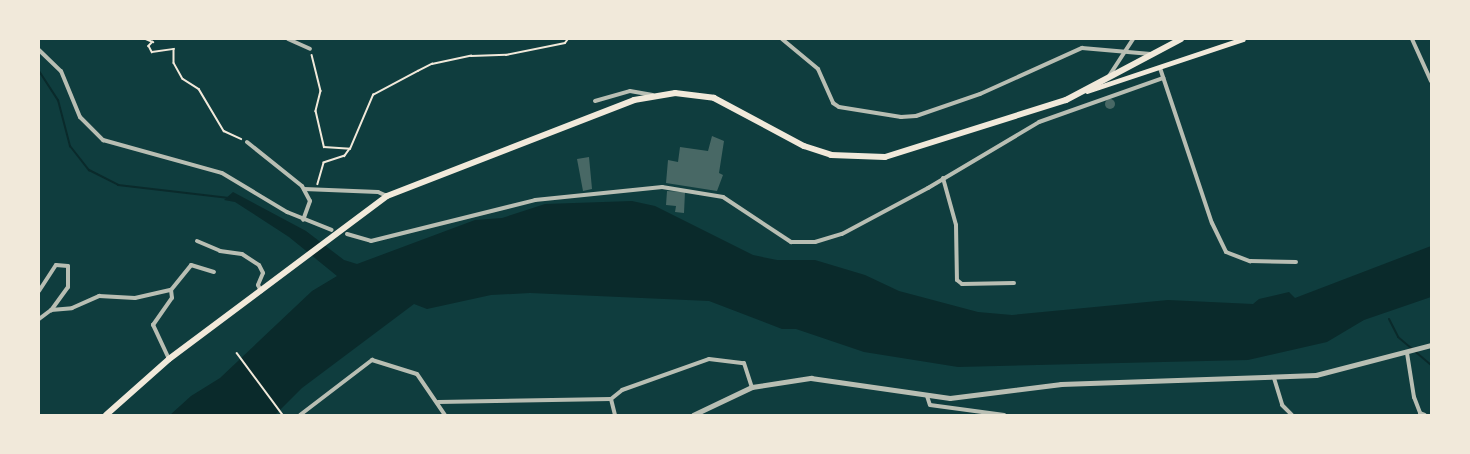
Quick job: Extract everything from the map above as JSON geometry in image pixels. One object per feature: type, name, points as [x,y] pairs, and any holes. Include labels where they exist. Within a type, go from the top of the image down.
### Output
[{"type":"main road","points":[[1083,92],[1181,39]]},
{"type":"main road","points":[[105,414],[169,359],[387,196],[427,177],[653,95],[675,93],[714,98],[804,146],[837,156],[872,159],[927,147],[1243,39]]},
{"type":"street","points":[[288,39],[310,50]]},
{"type":"street","points":[[782,39],[818,69],[833,103],[839,107],[901,117],[916,116],[980,94],[1082,48],[1154,54]]},
{"type":"street","points":[[1104,80],[1133,39]]},
{"type":"street","points":[[1412,39],[1431,81]]},
{"type":"street","points":[[39,50],[61,70],[80,117],[104,140],[222,173],[303,220],[332,231]]},
{"type":"street","points":[[1160,68],[1208,213],[1226,252],[1250,261],[1296,262]]},
{"type":"street","points":[[348,234],[371,241],[536,200],[662,187],[723,197],[791,242],[807,243],[842,234],[1039,122],[1163,78]]},
{"type":"street","points":[[595,101],[630,91],[653,95]]},
{"type":"street","points":[[248,142],[304,189],[310,201],[303,220]]},
{"type":"street","points":[[944,178],[956,225],[957,280],[962,284],[1014,283]]},
{"type":"street","points":[[304,189],[373,192],[387,196]]},
{"type":"street","points":[[197,241],[220,251],[242,254],[259,265],[263,273],[258,285],[262,291]]},
{"type":"street","points":[[39,291],[56,265],[68,266],[68,286],[51,310],[39,319]]},
{"type":"street","points":[[169,359],[153,325],[169,303],[171,290],[189,265],[214,272]]},
{"type":"street","points":[[51,310],[72,308],[99,296],[135,298],[171,290]]},
{"type":"street","points":[[693,415],[752,387],[823,378],[927,396],[959,397],[1061,384],[1274,378],[1339,371],[1431,345]]},
{"type":"street","points":[[1407,353],[1417,408],[1425,415]]},
{"type":"street","points":[[437,402],[611,399],[622,390],[709,359],[744,363],[752,387]]},
{"type":"street","points":[[300,415],[372,360],[417,374],[445,415]]},
{"type":"street","points":[[1274,378],[1282,405],[1292,415]]},
{"type":"street","points":[[927,396],[933,406],[1004,415]]},
{"type":"street","points":[[611,399],[615,415]]},
{"type":"path","points":[[146,39],[153,42],[149,46],[152,52],[174,49],[173,59],[183,79],[199,89],[224,131],[248,142]]},
{"type":"path","points":[[304,189],[318,185],[324,163],[345,156],[373,95],[432,64],[471,56],[506,55],[565,44],[568,39]]},
{"type":"path","points":[[310,50],[321,91],[316,111],[324,147],[350,148]]},
{"type":"path","points":[[237,353],[283,415]]},
{"type":"water","points":[[233,192],[306,231],[344,260],[357,264],[475,220],[502,218],[545,204],[632,201],[655,206],[753,255],[777,260],[815,260],[865,275],[899,291],[978,312],[1012,315],[1168,300],[1253,304],[1259,299],[1289,292],[1295,298],[1431,246],[1431,297],[1364,320],[1327,342],[1248,360],[958,367],[864,352],[796,329],[782,329],[709,301],[530,293],[491,295],[427,309],[414,304],[302,388],[275,415],[170,415],[191,396],[220,378],[312,291],[337,276],[289,237],[235,202],[224,200]]},
{"type":"building","points":[[1110,99],[1115,104],[1110,109],[1105,104]]},
{"type":"building","points":[[712,136],[724,141],[719,173],[723,175],[717,191],[666,183],[668,160],[678,162],[680,147],[708,151]]},
{"type":"building","points":[[589,157],[592,189],[583,191],[577,159]]},
{"type":"building","points":[[667,191],[685,192],[684,213],[675,212],[676,206],[666,205]]},
{"type":"waterway","points":[[39,71],[58,100],[70,146],[89,170],[118,185],[229,198]]},
{"type":"waterway","points":[[1389,319],[1398,337],[1431,365]]}]
